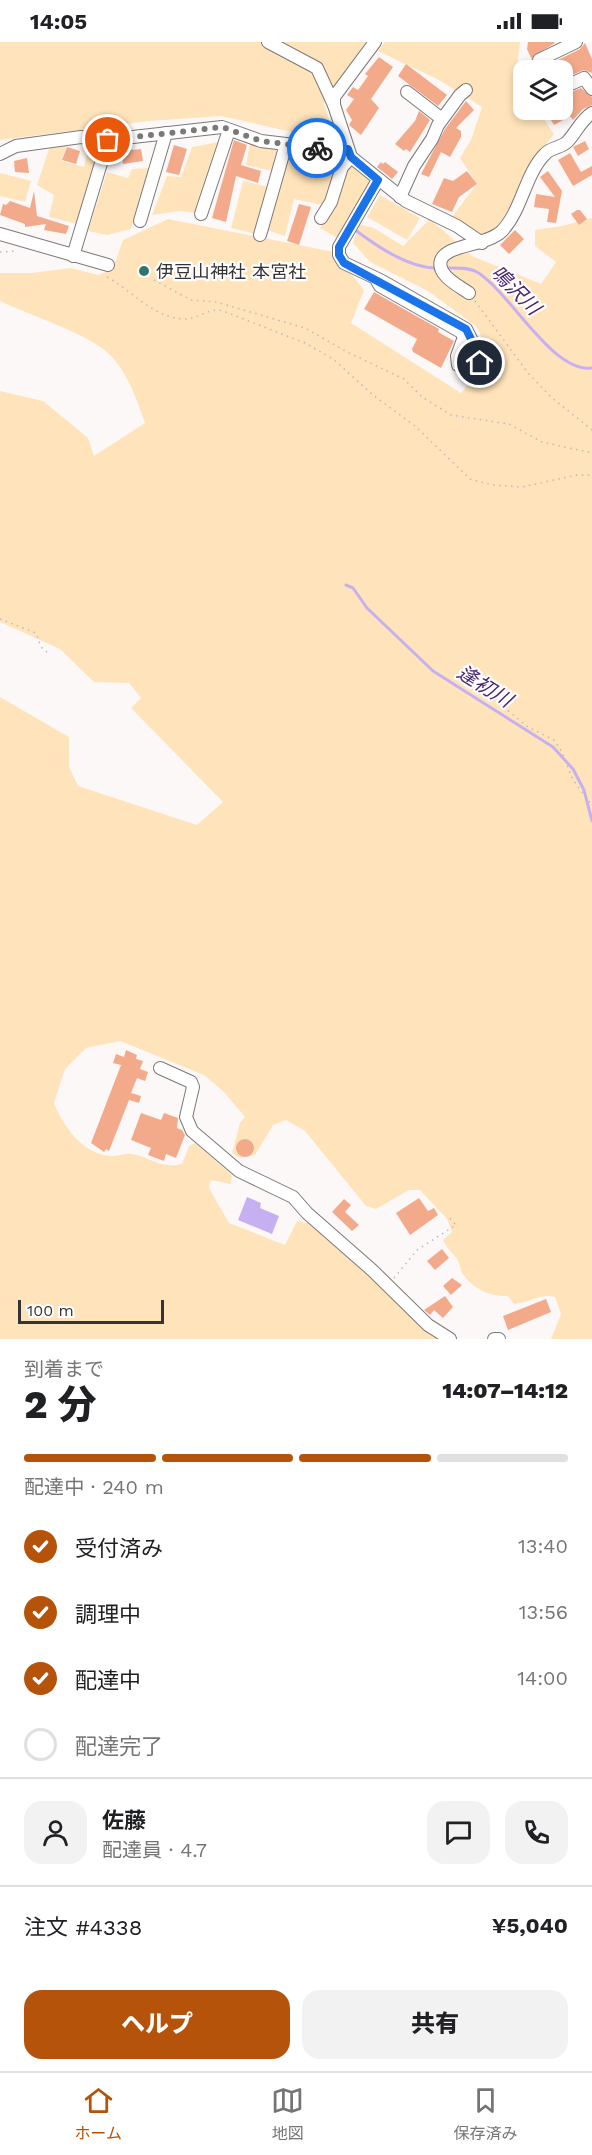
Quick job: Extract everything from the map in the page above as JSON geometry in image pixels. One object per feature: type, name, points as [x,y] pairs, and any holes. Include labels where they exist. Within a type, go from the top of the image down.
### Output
[{"type":"street","points":[[268,42],[317,68],[334,105],[349,153],[400,197],[457,226],[482,243]]},
{"type":"street","points":[[334,105],[334,97],[340,86],[375,42]]},
{"type":"street","points":[[539,60],[576,42]]},
{"type":"street","points":[[573,83],[584,78],[592,89]]},
{"type":"street","points":[[400,197],[414,166],[442,119],[466,90]]},
{"type":"street","points":[[407,92],[442,119]]},
{"type":"street","points":[[469,293],[444,275],[440,264],[445,254],[482,243],[502,231],[544,154],[564,146],[585,118],[592,113]]},
{"type":"street","points":[[0,154],[16,146],[81,136],[108,140],[222,127],[261,141],[349,153]]},
{"type":"street","points":[[201,214],[229,130]]},
{"type":"street","points":[[140,221],[166,133]]},
{"type":"street","points":[[73,255],[108,140]]},
{"type":"street","points":[[260,235],[286,144]]},
{"type":"street","points":[[321,219],[332,202],[342,167],[349,153]]},
{"type":"street","points":[[376,281],[382,281],[466,329],[479,355],[478,365],[469,370],[458,364],[457,356],[464,337],[461,332],[380,286],[376,281],[344,263],[339,255],[339,247],[378,180]]},
{"type":"street","points":[[0,234],[73,255],[105,270]]},
{"type":"street","points":[[160,1068],[191,1082],[193,1087],[186,1117],[192,1131],[239,1171],[293,1197],[307,1213],[428,1325],[450,1339]]},
{"type":"street","points":[[494,1339],[499,1339]]},
{"type":"path","points":[[105,270],[155,312],[190,319],[210,310],[223,311],[320,350],[333,358],[373,395],[409,421],[470,479],[481,484],[522,487],[577,475],[592,475]]},
{"type":"path","points":[[154,280],[191,300],[216,302],[305,328],[347,352],[404,379],[422,397],[451,415],[509,424],[542,442],[592,453]]},
{"type":"path","points":[[469,293],[487,314],[528,373],[550,397],[592,430]]},
{"type":"path","points":[[0,619],[36,633],[41,647],[49,654]]},
{"type":"path","points":[[480,688],[528,727],[554,740],[582,794],[591,803]]},
{"type":"path","points":[[388,1286],[417,1250],[456,1225],[448,1216]]},
{"type":"shaded area","points":[[0,42],[366,42],[324,103],[332,130],[319,138],[221,116],[149,121],[0,140]]},
{"type":"shaded area","points":[[385,42],[520,42],[518,60],[513,60],[513,120],[545,120],[554,134],[537,159],[512,209],[483,239],[451,218],[477,184],[460,158],[471,140],[482,107],[439,80],[378,51]]},
{"type":"shaded area","points":[[90,142],[95,143],[100,151],[77,224],[49,217],[54,195],[37,185],[49,149],[67,145],[61,161],[84,167]]},
{"type":"shaded area","points":[[219,142],[196,213],[180,211],[152,215],[167,176],[181,177],[192,147]]},
{"type":"shaded area","points":[[250,143],[277,148],[272,171],[246,165]]},
{"type":"shaded area","points":[[295,149],[340,156],[326,206],[294,199],[285,236],[267,230],[289,154]]},
{"type":"shaded area","points":[[353,167],[371,184],[339,239],[320,228],[338,198],[347,169]]},
{"type":"shaded area","points":[[150,168],[131,229],[107,235],[88,231],[107,172],[128,178],[132,169]]},
{"type":"shaded area","points":[[0,173],[31,181],[25,202],[0,196]]},
{"type":"shaded area","points":[[243,181],[269,187],[256,234],[231,228]]},
{"type":"shaded area","points":[[380,195],[420,218],[407,240],[367,217]]},
{"type":"shaded area","points":[[592,218],[592,1339],[551,1339],[561,1314],[555,1297],[545,1296],[514,1304],[508,1296],[488,1293],[477,1288],[466,1279],[458,1261],[443,1240],[452,1232],[447,1219],[420,1190],[409,1190],[376,1209],[366,1206],[305,1131],[286,1120],[273,1125],[255,1155],[239,1158],[232,1153],[240,1123],[245,1117],[223,1091],[204,1075],[120,1041],[86,1048],[65,1069],[54,1103],[68,1129],[82,1144],[99,1154],[139,1155],[160,1164],[173,1165],[182,1164],[189,1146],[195,1143],[232,1175],[231,1184],[211,1180],[209,1188],[229,1223],[285,1245],[297,1221],[311,1224],[442,1339],[0,1339],[0,697],[69,737],[69,767],[78,786],[197,825],[223,802],[131,708],[141,698],[129,683],[94,682],[60,649],[0,622],[0,391],[43,401],[88,438],[94,456],[145,423],[126,377],[109,354],[87,339],[0,301],[0,273],[31,273],[71,268],[98,275],[113,269],[123,240],[168,219],[334,252],[364,290],[351,323],[461,393],[490,358],[477,327],[428,291],[370,262],[353,243],[359,224],[374,228],[403,246],[430,219],[472,256],[541,284],[556,262],[535,246],[535,230]]},
{"type":"shaded area","points":[[247,1197],[261,1203],[260,1208],[279,1216],[272,1234],[238,1220]]},
{"type":"building","points":[[528,42],[555,43],[531,58],[527,49]]},
{"type":"building","points":[[585,43],[592,59],[592,73],[584,70],[573,74],[573,60],[558,60],[580,49]]},
{"type":"building","points":[[379,57],[393,67],[371,99],[379,108],[361,135],[349,125],[352,120],[346,110],[354,99],[347,95],[353,87],[358,90],[368,76],[365,74]]},
{"type":"building","points":[[406,64],[447,95],[438,106],[398,76]]},
{"type":"building","points":[[581,88],[592,97],[592,105],[583,109],[573,120],[573,91]]},
{"type":"building","points":[[466,101],[474,110],[456,128],[461,131],[461,137],[450,157],[441,152],[429,177],[421,174],[445,129]]},
{"type":"building","points":[[419,111],[430,120],[410,152],[406,149],[404,151],[395,144],[415,121]]},
{"type":"building","points":[[551,120],[563,120],[554,125]]},
{"type":"building","points":[[234,140],[247,145],[241,165],[261,171],[258,183],[236,176],[226,222],[212,218]]},
{"type":"building","points":[[585,141],[589,149],[578,156],[573,147]]},
{"type":"building","points":[[174,145],[187,149],[179,175],[166,172]]},
{"type":"building","points":[[67,147],[80,151],[76,164],[62,160]]},
{"type":"building","points":[[141,149],[143,161],[123,164],[122,151]]},
{"type":"building","points":[[570,153],[581,172],[592,166],[592,175],[573,186],[558,160]]},
{"type":"building","points":[[27,158],[29,173],[15,172],[14,161]]},
{"type":"building","points":[[381,162],[383,164],[385,162],[398,172],[392,179],[377,167]]},
{"type":"building","points":[[467,171],[477,184],[459,197],[452,212],[432,204],[444,178],[453,181]]},
{"type":"building","points":[[548,171],[562,191],[556,223],[547,222],[549,209],[534,207],[536,194],[555,197],[540,177]]},
{"type":"building","points":[[34,191],[37,216],[69,226],[66,234],[44,230],[46,224],[25,227],[25,224],[0,215],[3,204],[6,205],[10,201],[30,208]]},
{"type":"building","points":[[299,204],[311,207],[299,245],[287,241]]},
{"type":"building","points":[[580,210],[587,219],[579,225],[571,214]]},
{"type":"building","points":[[515,230],[524,239],[509,254],[500,245]]},
{"type":"building","points":[[374,292],[439,329],[438,332],[454,341],[441,368],[413,352],[412,349],[417,339],[364,309]]},
{"type":"building","points":[[126,1050],[137,1055],[136,1059],[143,1061],[140,1069],[148,1072],[145,1081],[137,1078],[131,1093],[141,1096],[139,1103],[129,1100],[109,1151],[106,1149],[104,1152],[91,1143],[121,1065],[113,1063],[116,1054],[124,1057]]},
{"type":"building","points":[[141,1113],[161,1120],[164,1113],[178,1118],[177,1128],[185,1135],[176,1158],[166,1154],[164,1161],[148,1155],[151,1148],[131,1140]]},
{"type":"building","points":[[245,1139],[251,1142],[254,1148],[251,1154],[245,1157],[239,1154],[236,1148],[239,1142]]},
{"type":"building","points":[[419,1198],[428,1211],[434,1208],[438,1215],[410,1235],[396,1213]]},
{"type":"building","points":[[344,1199],[351,1205],[345,1212],[359,1225],[352,1231],[332,1212]]},
{"type":"building","points":[[442,1249],[449,1258],[435,1270],[427,1261]]},
{"type":"building","points":[[452,1278],[462,1285],[451,1295],[443,1286]]},
{"type":"building","points":[[445,1296],[453,1307],[443,1318],[434,1310],[430,1315],[424,1310]]},
{"type":"building","points":[[546,1299],[551,1312],[508,1330],[503,1316]]},
{"type":"waterway","name":"鳴沢川","points":[[354,229],[404,261],[438,268]]},
{"type":"waterway","name":"鳴沢川","points":[[445,268],[477,272],[490,282],[532,330],[562,358],[577,366],[592,368]]},
{"type":"waterway","name":"逢初川","points":[[346,585],[353,588],[367,608],[433,671],[553,747],[573,769],[584,790],[592,821]]},
{"type":"way so far","points":[[108,140],[222,127],[261,141],[317,148]]},
{"type":"place","name":"伊豆山神社 本宮社","points":[[144,271]]},
{"type":"route","points":[[317,148],[348,149],[351,157],[378,180],[339,247],[339,255],[344,263],[376,281],[382,281],[466,329],[479,355],[480,363]]}]
